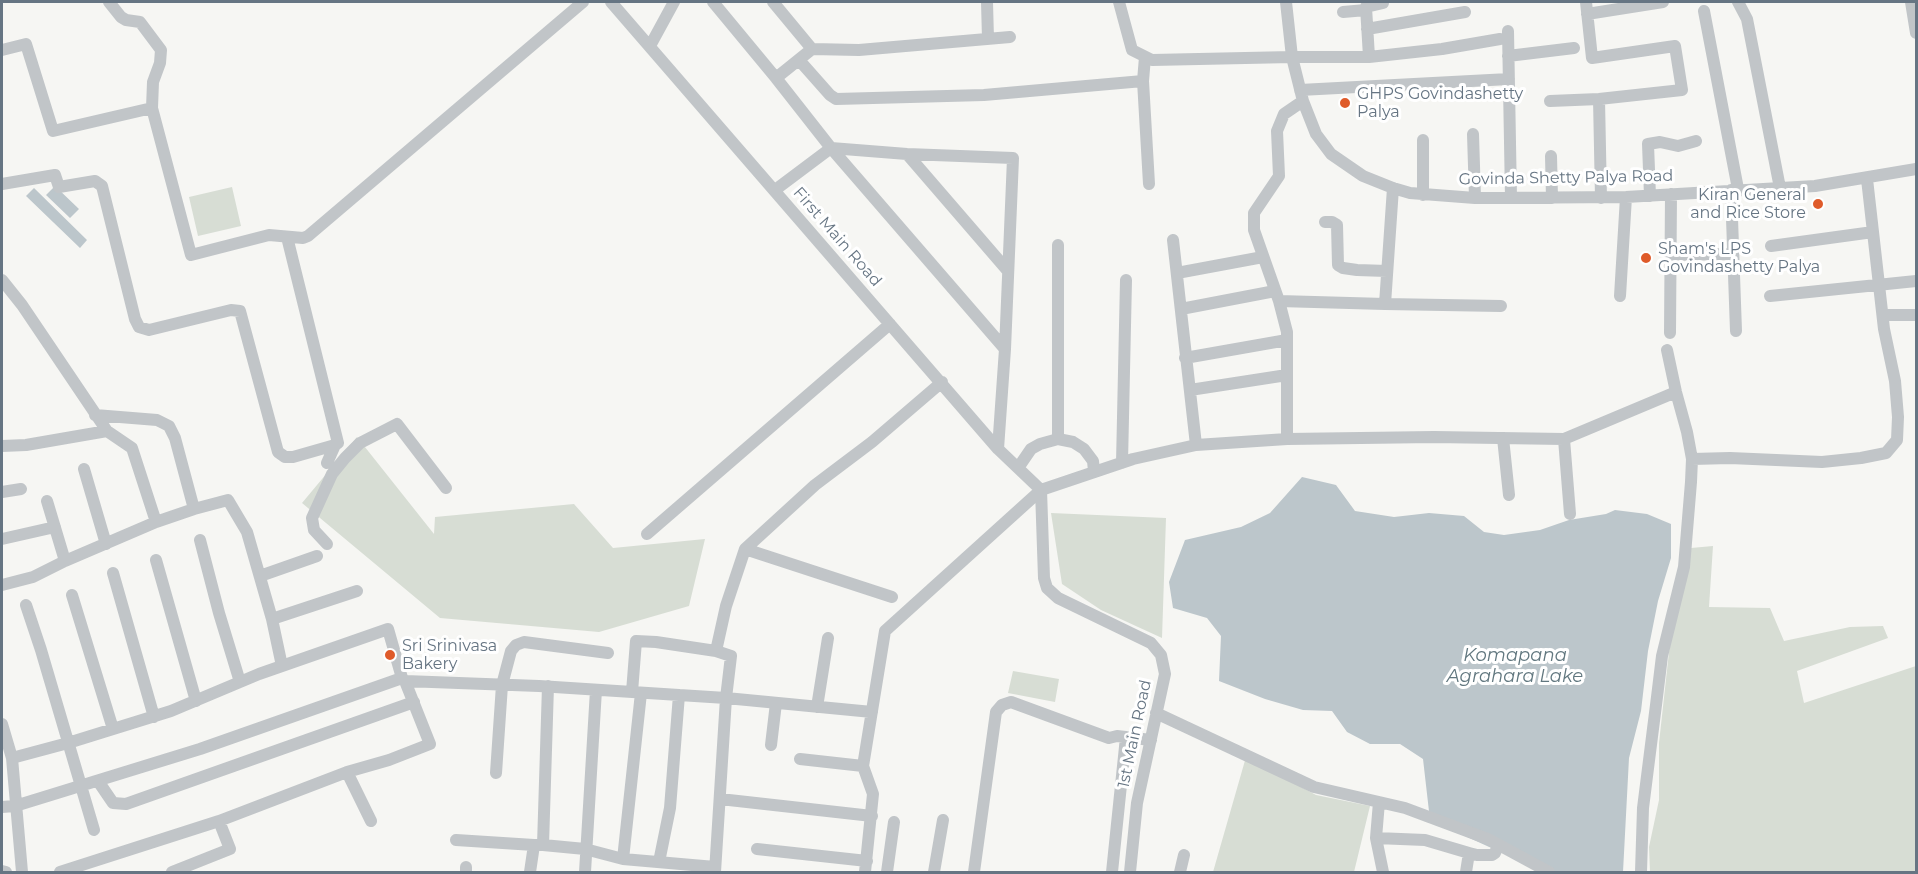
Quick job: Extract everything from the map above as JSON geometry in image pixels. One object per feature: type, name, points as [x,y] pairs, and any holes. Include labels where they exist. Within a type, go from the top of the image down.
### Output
[{"type":"street","points":[[109,2],[121,17],[140,22],[161,50],[160,63],[153,82],[152,108],[190,255],[269,235],[303,238],[318,230],[583,2]]},
{"type":"street","name":"First Main Road","points":[[611,2],[998,448],[1041,490]]},
{"type":"street","points":[[650,46],[674,2]]},
{"type":"street","points":[[713,2],[831,148],[1005,349]]},
{"type":"street","points":[[773,2],[812,49]]},
{"type":"street","points":[[987,2],[988,39]]},
{"type":"street","points":[[1119,2],[1132,50],[1152,60],[1370,57],[1442,49],[1504,35],[1509,79],[1511,198]]},
{"type":"street","name":"Govinda Shetty Palya Road","points":[[1286,2],[1292,57],[1316,134],[1331,154],[1363,176],[1393,188],[1424,195],[1475,198],[1601,198],[1780,188],[1867,178],[1917,169]]},
{"type":"street","points":[[1370,57],[1366,7],[1385,2]]},
{"type":"street","points":[[1550,100],[1599,99],[1682,90],[1675,45],[1592,58],[1587,8],[1663,2]]},
{"type":"street","points":[[1738,2],[1747,19],[1780,188]]},
{"type":"street","points":[[1911,2],[1917,33]]},
{"type":"street","points":[[1343,12],[1366,10]]},
{"type":"street","points":[[1704,11],[1735,190],[1733,254],[1736,331]]},
{"type":"street","points":[[1367,29],[1466,12]]},
{"type":"street","points":[[776,78],[812,49],[860,50],[1010,37]]},
{"type":"street","points":[[2,50],[26,44],[53,131],[152,108]]},
{"type":"street","points":[[1508,56],[1574,48]]},
{"type":"street","points":[[1145,57],[1143,81],[1149,184]]},
{"type":"street","points":[[799,60],[836,99],[984,95],[1143,81]]},
{"type":"street","points":[[1287,439],[1286,325],[1254,230],[1254,213],[1279,176],[1277,130],[1284,114],[1302,95],[1509,79]]},
{"type":"street","points":[[1599,99],[1601,198]]},
{"type":"street","points":[[1473,134],[1475,198]]},
{"type":"street","points":[[1423,140],[1424,195]]},
{"type":"street","points":[[1650,196],[1648,144],[1660,142],[1678,146],[1696,141]]},
{"type":"street","points":[[775,190],[831,148],[907,154],[1013,158],[1005,349],[998,448]]},
{"type":"street","points":[[907,154],[1008,271]]},
{"type":"street","points":[[1551,156],[1552,198]]},
{"type":"street","points":[[2,184],[55,175],[59,187],[94,181],[102,186],[135,319],[139,327],[149,330],[231,310],[240,311],[278,452],[285,458],[313,452],[338,443],[287,237]]},
{"type":"street","points":[[1692,459],[1730,458],[1822,462],[1886,453],[1897,440],[1895,381],[1884,329],[1867,178]]},
{"type":"street","points":[[1385,304],[1393,188]]},
{"type":"street","points":[[1670,333],[1671,194]]},
{"type":"street","points":[[1620,297],[1626,197]]},
{"type":"street","points":[[1325,222],[1337,225],[1338,265],[1343,268],[1387,271]]},
{"type":"street","points":[[1772,246],[1874,232]]},
{"type":"street","points":[[1173,240],[1196,445]]},
{"type":"street","points":[[1058,245],[1058,440]]},
{"type":"street","points":[[1670,255],[1733,254]]},
{"type":"street","points":[[1177,273],[1263,257]]},
{"type":"street","points":[[2,280],[22,305],[106,431],[132,448],[156,522]]},
{"type":"street","points":[[1122,463],[1126,280]]},
{"type":"street","points":[[1770,296],[1917,281]]},
{"type":"street","points":[[1181,309],[1277,296],[1385,304],[1501,306]]},
{"type":"street","points":[[1884,315],[1917,315]]},
{"type":"street","points":[[647,534],[890,324]]},
{"type":"street","points":[[1185,358],[1287,340]]},
{"type":"street","points":[[1641,873],[1643,808],[1662,656],[1684,567],[1692,459],[1667,350]]},
{"type":"street","points":[[1190,390],[1287,375]]},
{"type":"street","points":[[716,651],[726,606],[745,549],[815,485],[872,442],[942,382]]},
{"type":"street","points":[[757,849],[866,867],[873,794],[862,766],[885,631],[1041,490],[1094,471],[1196,445],[1287,439],[1564,439],[1676,392]]},
{"type":"street","points":[[95,415],[157,420],[169,426],[175,438],[194,509]]},
{"type":"street","points":[[329,468],[345,458],[360,443],[397,424],[446,488]]},
{"type":"street","points":[[2,446],[26,445],[106,431]]},
{"type":"street","points":[[1503,438],[1509,495]]},
{"type":"street","points":[[1564,439],[1570,514]]},
{"type":"street","points":[[1018,468],[1031,449],[1040,444],[1058,440],[1073,442],[1084,449],[1093,460],[1094,471]]},
{"type":"street","points":[[327,544],[314,530],[312,518],[329,468],[334,445]]},
{"type":"street","points":[[313,452],[329,468]]},
{"type":"street","points":[[84,469],[106,544]]},
{"type":"street","points":[[2,492],[21,489]]},
{"type":"street","name":"1st Main Road","points":[[1041,490],[1044,578],[1047,588],[1058,598],[1151,644],[1161,655],[1165,674],[1137,803],[1130,873]]},
{"type":"street","points":[[2,585],[33,577],[156,522],[228,500],[247,532],[272,619],[282,666]]},
{"type":"street","points":[[47,501],[65,561]]},
{"type":"street","points":[[2,539],[55,527]]},
{"type":"street","points":[[200,540],[240,682]]},
{"type":"street","points":[[745,549],[892,597]]},
{"type":"street","points":[[260,576],[317,556]]},
{"type":"street","points":[[156,560],[196,701]]},
{"type":"street","points":[[113,573],[154,717]]},
{"type":"street","points":[[272,619],[357,591]]},
{"type":"street","points":[[72,595],[113,729]]},
{"type":"street","points":[[26,605],[94,831]]},
{"type":"street","points":[[12,758],[154,717],[282,666],[388,628],[404,680],[430,744],[68,872]]},
{"type":"street","points":[[817,707],[828,638]]},
{"type":"street","points":[[496,773],[502,685],[511,651],[516,645],[524,642],[608,653]]},
{"type":"street","points":[[456,840],[585,849],[623,859],[715,870],[726,698],[731,656],[716,651],[656,642],[636,642],[636,692],[623,859]]},
{"type":"street","points":[[2,807],[15,806],[99,781],[404,680],[548,686],[726,698],[872,712]]},
{"type":"street","points":[[530,873],[538,845],[548,686]]},
{"type":"street","points":[[585,873],[596,690]]},
{"type":"street","points":[[659,862],[670,808],[680,695]]},
{"type":"street","points":[[99,781],[113,803],[126,804],[414,702]]},
{"type":"street","points":[[974,873],[996,712],[1002,705],[1011,702],[1108,738],[1126,737],[1151,740]]},
{"type":"street","points":[[771,745],[776,703]]},
{"type":"street","points":[[1156,713],[1314,786],[1405,808],[1498,845],[1549,873]]},
{"type":"street","points":[[2,724],[12,758],[22,873]]},
{"type":"street","points":[[1112,873],[1126,737]]},
{"type":"street","points":[[800,759],[862,766]]},
{"type":"street","points":[[347,772],[370,821]]},
{"type":"street","points":[[720,798],[872,816]]},
{"type":"street","points":[[1379,802],[1376,838],[1383,873]]},
{"type":"street","points":[[172,873],[230,849],[219,820]]},
{"type":"street","points":[[934,873],[943,820]]},
{"type":"street","points":[[887,873],[894,822]]},
{"type":"street","points":[[1445,846],[1448,824]]},
{"type":"street","points":[[1376,838],[1425,840],[1477,855],[1492,855],[1498,845]]},
{"type":"street","points":[[1466,873],[1469,853]]},
{"type":"street","points":[[1180,873],[1184,855]]},
{"type":"street","points":[[2,871],[6,873]]},
{"type":"shaded area","points":[[232,187],[241,226],[198,236],[189,197]]},
{"type":"shaded area","points":[[357,437],[434,534],[435,517],[574,504],[613,548],[705,539],[689,606],[599,632],[440,618],[302,503]]},
{"type":"shaded area","points":[[1051,513],[1166,518],[1162,638],[1101,610],[1062,584]]},
{"type":"shaded area","points":[[1713,546],[1709,607],[1770,608],[1784,641],[1850,627],[1883,626],[1888,638],[1797,671],[1804,703],[1916,666],[1916,872],[1650,872],[1649,847],[1659,800],[1659,743],[1670,643],[1691,548]]},
{"type":"shaded area","points":[[1013,671],[1059,679],[1055,702],[1008,693]]},
{"type":"shaded area","points":[[1246,757],[1316,795],[1370,806],[1354,872],[1213,872]]},
{"type":"water","points":[[55,186],[79,209],[70,218],[46,195]]},
{"type":"water","points":[[34,188],[87,240],[80,248],[26,196]]},
{"type":"water","name":"Komapana Agrahara Lake","points":[[1302,477],[1336,485],[1355,511],[1394,517],[1429,513],[1464,516],[1484,532],[1504,535],[1540,530],[1569,520],[1606,514],[1615,510],[1647,514],[1671,524],[1671,558],[1658,601],[1648,651],[1641,711],[1629,758],[1623,872],[1544,872],[1430,820],[1423,759],[1400,744],[1370,744],[1347,732],[1332,711],[1303,710],[1265,699],[1219,681],[1221,636],[1207,618],[1173,608],[1169,582],[1185,540],[1241,527],[1270,513]]},
{"type":"place","name":"GHPS Govindashetty Palya","points":[[1345,103]]},
{"type":"place","name":"Kiran General and Rice Store","points":[[1818,204]]},
{"type":"place","name":"Sham's LPS Govindashetty Palya","points":[[1646,258]]},
{"type":"place","name":"Sri Srinivasa Bakery","points":[[390,655]]}]
